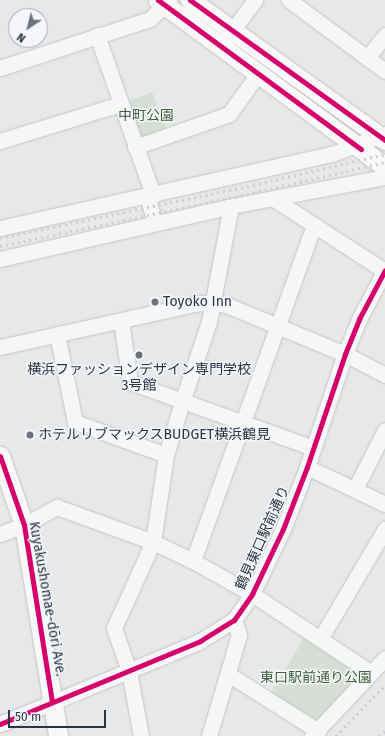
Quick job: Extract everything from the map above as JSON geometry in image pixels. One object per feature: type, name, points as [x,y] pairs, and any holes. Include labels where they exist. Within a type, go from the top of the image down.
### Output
[{"type":"main road","points":[[190,0],[383,137]]},
{"type":"main road","points":[[164,2],[221,47],[385,167]]},
{"type":"main road","name":"Kuyakushomae-dōri Ave.","points":[[0,456],[24,525],[58,736]]},
{"type":"street","points":[[221,47],[255,0]]},
{"type":"street","points":[[289,0],[385,71]]},
{"type":"street","points":[[0,68],[150,19],[164,2]]},
{"type":"street","points":[[367,58],[385,35]]},
{"type":"street","points":[[97,36],[150,195],[155,223]]},
{"type":"street","points":[[135,147],[229,114],[258,74]]},
{"type":"street","points":[[0,141],[120,104]]},
{"type":"street","points":[[0,228],[332,154],[355,145],[383,137]]},
{"type":"street","points":[[0,259],[230,206],[385,177]]},
{"type":"street","points":[[274,198],[385,271]]},
{"type":"street","points":[[141,736],[129,671],[114,628],[153,542],[166,455],[209,322],[214,302],[230,206]]},
{"type":"street","points":[[193,561],[314,225]]},
{"type":"street","name":"鶴見東口駅前通り","points":[[0,724],[52,701],[200,641],[234,620],[252,594],[283,530],[307,467],[345,354],[380,288],[385,271]]},
{"type":"street","points":[[0,347],[194,304],[214,302],[229,306],[276,327],[345,354],[385,375]]},
{"type":"street","points":[[121,321],[130,382],[313,448]]},
{"type":"street","points":[[57,334],[75,422],[166,455]]},
{"type":"street","points":[[354,489],[385,430]]},
{"type":"street","points":[[307,467],[385,504]]},
{"type":"street","points":[[0,534],[24,525],[57,507],[153,542],[193,561],[252,594],[370,672]]},
{"type":"street","points":[[320,639],[385,529]]},
{"type":"street","points":[[210,736],[239,635],[234,620]]},
{"type":"street","points":[[228,674],[315,734],[370,672],[385,658]]},
{"type":"green space","name":"中町公園","points":[[152,92],[167,130],[139,140],[125,102]]},
{"type":"green space","name":"東口駅前通り公園","points":[[306,635],[363,671],[315,725],[269,696]]},
{"type":"railway","points":[[0,238],[253,185],[385,154]]},
{"type":"railway","points":[[0,246],[253,193],[385,162]]},
{"type":"railway","points":[[336,736],[385,685]]},
{"type":"railway","points":[[379,736],[385,731]]},
{"type":"cycle path","points":[[158,0],[361,149]]},
{"type":"cycle path","points":[[190,0],[385,140]]},
{"type":"cycle path","points":[[0,724],[200,641],[234,620],[252,594],[283,529],[307,467],[345,354],[359,319],[385,270]]},
{"type":"cycle path","points":[[0,456],[24,525],[52,701]]},
{"type":"place","name":"Toyoko Inn","points":[[155,302]]},
{"type":"place","name":"横浜ファッションデザイン専門学校 3号館","points":[[139,355]]},
{"type":"place","name":"ホテルリブマックスBUDGET横浜鶴見","points":[[30,435]]}]
